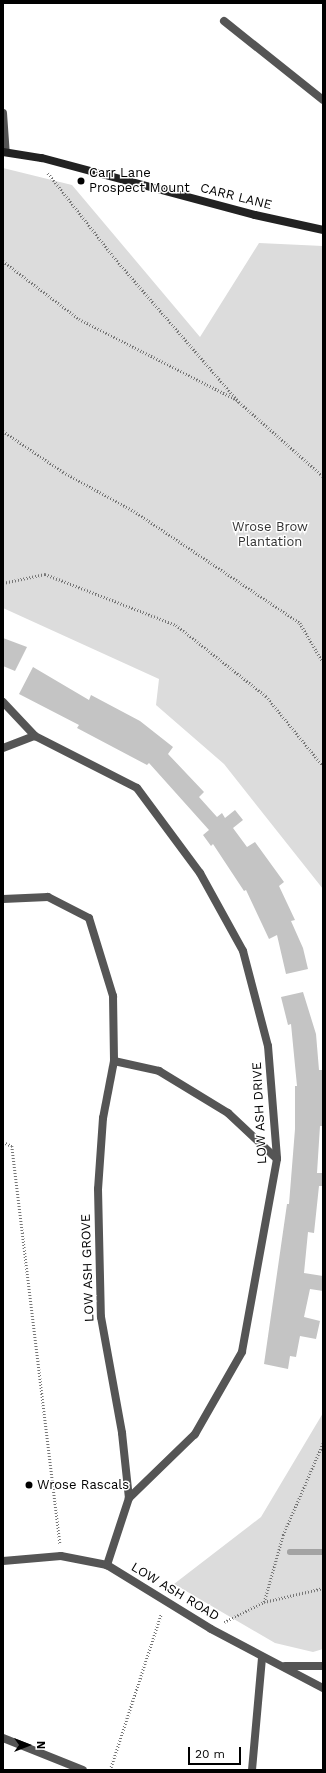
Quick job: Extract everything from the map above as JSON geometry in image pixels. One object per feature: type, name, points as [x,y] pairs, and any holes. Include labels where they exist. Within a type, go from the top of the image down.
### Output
[{"type":"street","points":[[224,21],[323,100]]},
{"type":"street","points":[[3,113],[5,152]]},
{"type":"street","name":"CARR LANE","points":[[5,152],[42,158],[255,214],[323,230]]},
{"type":"street","name":"LOW ASH DRIVE","points":[[3,702],[35,736],[137,788],[200,873],[243,951],[268,1046],[277,1159],[242,1352],[195,1434],[129,1498],[107,1564]]},
{"type":"street","points":[[3,748],[35,736]]},
{"type":"street","name":"LOW ASH GROVE","points":[[3,899],[48,897],[89,918],[113,996],[114,1061],[103,1118],[98,1189],[101,1317],[122,1433],[129,1498]]},
{"type":"street","points":[[114,1061],[159,1071],[228,1113],[277,1159]]},
{"type":"street","name":"LOW ASH ROAD","points":[[3,1561],[61,1556],[107,1564],[165,1602],[211,1629],[262,1657],[284,1666],[323,1688]]},
{"type":"street","points":[[252,1770],[262,1657]]},
{"type":"street","points":[[284,1666],[323,1666]]},
{"type":"street","points":[[3,1738],[83,1770]]},
{"type":"path","points":[[42,158],[46,171],[113,256],[239,402],[323,476]]},
{"type":"path","points":[[3,261],[79,319],[239,402]]},
{"type":"path","points":[[3,431],[63,472],[134,511],[300,623],[323,662]]},
{"type":"path","points":[[3,583],[45,574],[176,625],[266,696],[323,766]]},
{"type":"path","points":[[3,1142],[12,1146],[61,1556]]},
{"type":"path","points":[[264,1602],[283,1535],[323,1443]]},
{"type":"path","points":[[211,1629],[264,1602],[323,1588]]},
{"type":"path","points":[[110,1770],[165,1602]]},
{"type":"green space","name":"Wrose Brow Plantation","points":[[3,168],[72,185],[200,337],[259,243],[323,246],[323,889],[224,764],[156,705],[159,679],[3,608]]},
{"type":"green space","points":[[323,1413],[323,1649],[313,1652],[275,1643],[174,1584],[261,1517]]},
{"type":"building","points":[[3,638],[27,647],[15,671],[3,666]]},
{"type":"building","points":[[33,667],[89,700],[91,695],[140,721],[173,747],[168,754],[204,792],[199,797],[217,817],[222,813],[225,818],[235,810],[243,820],[233,828],[247,847],[255,842],[284,882],[279,886],[295,920],[291,921],[303,948],[308,969],[286,974],[277,935],[269,939],[246,890],[244,891],[213,844],[211,846],[203,835],[209,830],[149,763],[147,765],[77,728],[79,725],[19,694]]},
{"type":"building","points":[[303,992],[316,1034],[319,1070],[323,1070],[323,1126],[320,1126],[317,1173],[323,1173],[323,1186],[319,1186],[314,1233],[308,1232],[304,1273],[323,1276],[323,1291],[310,1289],[304,1317],[320,1321],[316,1339],[300,1336],[296,1357],[290,1356],[288,1369],[264,1364],[287,1204],[289,1204],[295,1129],[295,1086],[297,1086],[291,1024],[288,1025],[281,997]]},
{"type":"waterway","points":[[290,1552],[323,1552]]},
{"type":"place","name":"Carr Lane Prospect Mount","points":[[81,181]]},
{"type":"place","name":"Wrose Rascals","points":[[29,1485]]}]
